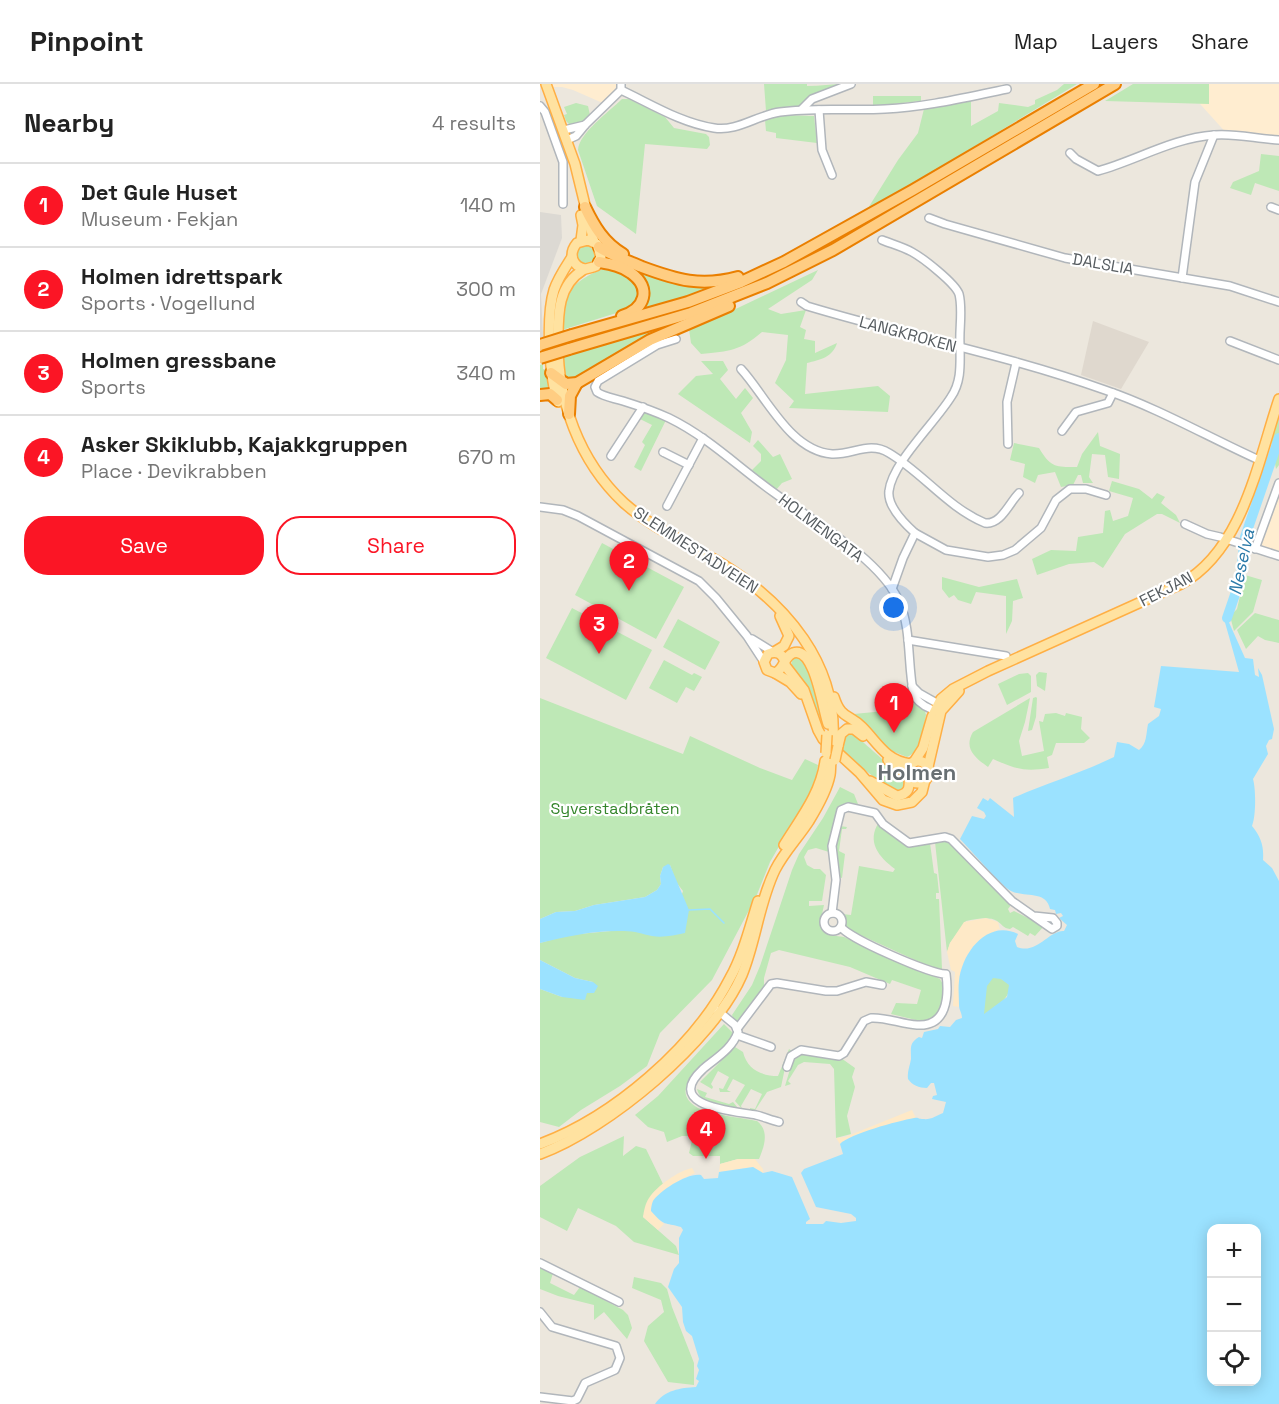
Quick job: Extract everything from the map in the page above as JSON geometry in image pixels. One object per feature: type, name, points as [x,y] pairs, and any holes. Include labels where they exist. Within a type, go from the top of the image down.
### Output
[{"type":"highway","points":[[540,345],[697,299],[784,262],[1094,84]]},
{"type":"highway","points":[[540,358],[691,313],[767,283],[833,250],[1115,84]]},
{"type":"highway","points":[[585,207],[603,238],[638,265]]},
{"type":"highway","points":[[597,244],[614,256],[679,279],[713,283],[784,262]]},
{"type":"highway","points":[[572,335],[590,325],[627,314],[639,306],[643,299],[642,287],[631,272],[599,261]]},
{"type":"highway","points":[[551,373],[554,390],[577,383],[650,340],[758,294],[767,283]]},
{"type":"highway","points":[[568,414],[570,396],[577,383]]},
{"type":"main road","points":[[541,84],[556,110]]},
{"type":"main road","points":[[546,84],[575,164],[585,207],[601,257],[591,268],[585,269],[577,265],[572,257]]},
{"type":"main road","points":[[551,373],[550,329],[553,295],[558,280],[572,257],[573,247],[581,240],[582,220],[568,144]]},
{"type":"main road","points":[[581,240],[597,244]]},
{"type":"main road","name":"SLEMMESTADVEIEN","points":[[585,269],[571,280],[561,297],[554,390],[585,460],[604,487],[621,504],[649,526],[743,584],[780,616],[805,649],[816,670],[826,700],[828,724],[833,741]]},
{"type":"main road","name":"SLEMMESTADVEIEN","points":[[540,1144],[582,1124],[638,1086],[667,1061],[734,990],[744,968],[775,871],[787,849],[810,819],[825,790],[830,774],[833,741],[832,705],[824,678],[807,643],[795,626],[772,601],[750,583],[634,511],[613,491],[588,458],[554,390]]},
{"type":"main road","name":"FEKJAN","points":[[886,796],[906,793],[910,785],[910,769],[923,748],[940,708],[957,692],[988,671],[1181,584],[1205,566],[1227,541],[1236,524],[1279,399]]},
{"type":"main road","points":[[780,616],[788,631],[788,639],[784,646],[765,658],[764,662],[767,670],[794,686],[809,706]]},
{"type":"main road","points":[[773,652],[779,653],[784,664],[804,690],[823,739],[897,805],[912,802],[922,792],[929,774],[928,767],[940,708]]},
{"type":"main road","points":[[775,673],[779,672],[788,657],[795,652],[806,658],[817,682],[828,724]]},
{"type":"main road","points":[[824,678],[831,689],[837,707],[843,714],[861,726],[883,751],[910,769],[915,782],[925,780]]},
{"type":"main road","points":[[833,741],[848,728],[854,729],[880,754],[910,769]]},
{"type":"main road","name":"SLEMMESTADVEIEN","points":[[540,1154],[576,1137],[620,1109],[678,1058],[716,1009],[735,968],[771,866],[814,795],[831,757]]},
{"type":"main road","points":[[910,769],[920,761],[928,767]]},
{"type":"street","points":[[802,109],[812,99],[851,84]]},
{"type":"street","points":[[568,144],[621,87],[684,120],[716,129],[733,128],[766,114],[802,109],[887,109],[934,104],[1007,89]]},
{"type":"street","points":[[540,106],[545,112],[563,162],[563,204]]},
{"type":"street","points":[[819,110],[822,150],[832,175]]},
{"type":"street","points":[[564,130],[585,125]]},
{"type":"street","points":[[1070,153],[1076,159],[1098,171],[1171,144],[1214,135],[1279,140]]},
{"type":"street","points":[[1182,278],[1195,182],[1214,135]]},
{"type":"street","points":[[1271,207],[1279,210]]},
{"type":"street","name":"DALSLIA","points":[[929,218],[1065,258],[1230,286],[1279,302]]},
{"type":"street","points":[[882,240],[915,254],[956,288],[959,296],[960,365],[956,389],[902,462],[891,481],[889,496],[892,504],[915,533],[946,550],[988,557],[996,556],[1015,549],[1029,539],[1041,528],[1056,500],[1070,489],[1086,489],[1106,495]]},
{"type":"street","name":"LANGKROKEN","points":[[801,302],[807,306],[847,318],[1016,363],[1113,393],[1259,460]]},
{"type":"street","name":"HOLMENGATA","points":[[676,339],[657,345],[634,358],[598,381],[595,387],[600,394],[643,407],[669,418],[703,438],[874,568],[892,589],[903,611],[912,686],[940,708]]},
{"type":"street","points":[[1230,341],[1279,360]]},
{"type":"street","points":[[1008,444],[1007,402],[1016,363]]},
{"type":"street","points":[[741,369],[786,428],[813,448],[829,454],[839,454],[866,447],[890,453],[954,505],[985,523],[990,524],[1000,518],[1019,493]]},
{"type":"street","points":[[1062,431],[1076,412],[1107,403],[1113,393]]},
{"type":"street","points":[[611,456],[643,407]]},
{"type":"street","points":[[667,506],[703,438]]},
{"type":"street","points":[[663,452],[689,465]]},
{"type":"street","points":[[1252,548],[1279,483]]},
{"type":"street","points":[[540,507],[569,512],[686,573],[705,587],[747,636],[764,662]]},
{"type":"street","points":[[1185,524],[1227,541],[1279,556]]},
{"type":"street","points":[[892,589],[915,533]]},
{"type":"street","points":[[747,636],[773,652]]},
{"type":"street","points":[[908,640],[1006,656]]},
{"type":"street","points":[[875,813],[886,796]]},
{"type":"street","points":[[841,927],[833,931],[826,927],[825,918],[832,913],[836,880],[832,846],[838,815],[845,807],[875,813],[883,824],[909,843],[945,837],[951,839],[1000,891],[1034,916]]},
{"type":"street","points":[[787,1067],[791,1056],[801,1050],[839,1056],[844,1053],[864,1021],[871,1018],[925,1025],[939,1019],[946,1003],[946,974],[939,975],[913,965],[850,935],[841,927],[841,918],[832,913]]},
{"type":"street","points":[[779,1122],[709,1107],[693,1097],[691,1088],[697,1076],[731,1045],[737,1032],[771,984],[837,991],[866,982],[882,985]]},
{"type":"street","points":[[716,1009],[733,1022],[737,1032],[771,1047]]},
{"type":"street","points":[[540,1263],[619,1302]]},
{"type":"street","points":[[540,1312],[552,1327],[616,1346],[620,1354],[615,1370],[589,1380],[583,1386],[577,1399],[573,1401],[540,1397]]},
{"type":"shaded area","points":[[551,84],[617,84],[612,96],[605,104],[573,90],[553,87]]},
{"type":"shaded area","points":[[1182,84],[1279,84],[1279,136],[1229,136]]},
{"type":"shaded area","points":[[540,212],[561,215],[562,238],[541,294],[543,337],[540,338]]},
{"type":"shaded area","points":[[1093,321],[1149,342],[1121,389],[1081,375]]},
{"type":"shaded area","points":[[1279,485],[1279,555],[1257,548]]},
{"type":"green space","points":[[764,84],[807,84],[807,86],[845,84],[797,107],[766,111]]},
{"type":"green space","points":[[1064,84],[1077,84],[865,213],[918,133],[924,109],[971,100],[971,126],[998,111],[999,103],[1028,107],[1035,104],[1035,100],[1057,90]]},
{"type":"green space","points":[[1133,84],[1209,84],[1209,104],[1105,101]]},
{"type":"green space","points":[[873,96],[921,96],[921,101],[873,106]]},
{"type":"green space","points":[[622,99],[629,99],[665,117],[674,128],[706,134],[710,145],[707,149],[645,144],[636,234],[597,206],[578,150],[583,137],[589,130]]},
{"type":"green space","points":[[576,103],[588,106],[590,115],[579,124],[570,125],[564,115],[567,114],[564,107]]},
{"type":"green space","points":[[785,115],[814,116],[817,143],[776,138],[776,133],[766,131],[765,120]]},
{"type":"green space","points":[[1261,154],[1279,156],[1279,191],[1255,183],[1251,195],[1230,188],[1233,182],[1259,171]]},
{"type":"green space","points":[[586,246],[592,249],[595,255],[592,261],[586,264],[580,261],[577,255],[580,249]]},
{"type":"green space","points":[[607,268],[624,273],[635,283],[638,289],[633,303],[626,310],[562,330],[563,305],[569,291],[586,277]]},
{"type":"green space","points":[[635,270],[714,287],[640,310]]},
{"type":"green space","points":[[818,270],[812,280],[768,309],[781,314],[806,310],[800,327],[806,330],[804,339],[815,341],[815,353],[837,343],[829,355],[807,363],[805,394],[878,386],[890,396],[888,412],[789,408],[794,401],[775,383],[786,360],[788,335],[762,332],[741,347],[701,354],[691,343],[689,329]]},
{"type":"green space","points":[[685,321],[575,379],[565,381],[561,357]]},
{"type":"green space","points":[[701,361],[723,361],[728,370],[720,379],[736,399],[745,388],[753,398],[741,413],[752,432],[750,443],[678,394],[696,376],[713,374]]},
{"type":"green space","points":[[543,364],[543,369],[547,370],[549,386],[540,391],[540,365]]},
{"type":"green space","points":[[644,411],[666,420],[641,471],[634,467],[645,445],[642,442],[652,425],[640,419]]},
{"type":"green space","points":[[1279,412],[1279,465],[1276,469],[1270,435]]},
{"type":"green space","points":[[1098,432],[1100,446],[1120,454],[1119,479],[1108,477],[1105,455],[1092,454],[1089,477],[1093,483],[1083,483],[1081,475],[1078,475],[1073,485],[1061,487],[1055,472],[1038,475],[1035,483],[1023,477],[1025,464],[1010,460],[1014,443],[1039,448],[1055,465],[1077,467],[1082,454]]},
{"type":"green space","points":[[758,440],[773,457],[780,454],[792,479],[782,483],[776,490],[752,470],[761,461],[761,454],[753,446]]},
{"type":"green space","points":[[1112,481],[1139,489],[1152,499],[1157,493],[1165,497],[1161,503],[1176,515],[1180,523],[1162,514],[1157,514],[1125,534],[1103,568],[1094,562],[1069,564],[1037,575],[1032,559],[1051,550],[1076,551],[1078,537],[1103,533],[1105,511],[1110,510],[1113,521],[1128,516],[1133,498],[1109,491]]},
{"type":"green space","points":[[602,543],[684,587],[656,639],[575,595]]},
{"type":"green space","points":[[1245,575],[1262,580],[1253,612],[1234,631],[1230,616],[1237,609]]},
{"type":"green space","points":[[942,577],[979,587],[1017,579],[1023,598],[1013,601],[1012,621],[1006,634],[1006,596],[976,592],[971,604],[958,600],[954,595],[949,598],[942,589]]},
{"type":"green space","points":[[572,608],[652,650],[626,700],[546,658]]},
{"type":"green space","points":[[1255,613],[1279,620],[1279,643],[1258,636],[1246,649],[1237,630]]},
{"type":"green space","points":[[678,619],[720,642],[705,670],[663,647]]},
{"type":"green space","points":[[793,658],[800,658],[814,683],[823,730],[808,691],[791,665]]},
{"type":"green space","points":[[664,660],[692,675],[694,673],[702,677],[694,691],[686,687],[677,703],[649,688]]},
{"type":"green space","points":[[1039,672],[1047,673],[1045,691],[1037,686],[1036,675]]},
{"type":"green space","points":[[1028,673],[1031,676],[1031,692],[1007,705],[998,684],[1019,674]]},
{"type":"green space","points":[[1036,697],[1036,717],[1032,730],[1028,731],[1033,698]]},
{"type":"green space","name":"Syverstadbråten","points":[[540,698],[683,754],[690,736],[792,780],[805,759],[818,765],[815,784],[770,862],[756,897],[712,980],[660,1033],[647,1066],[559,1127],[540,1122],[540,989],[562,997],[587,993],[593,982],[575,978],[540,960],[540,943],[568,935],[622,930],[638,931],[653,936],[668,936],[683,891],[676,882],[670,865],[663,867],[660,876],[661,884],[657,890],[645,897],[594,905],[575,911],[556,912],[540,919]]},
{"type":"green space","points":[[1030,698],[1019,741],[1022,756],[1044,751],[1039,721],[1043,722],[1045,714],[1056,713],[1065,716],[1066,713],[1082,717],[1081,729],[1090,738],[1084,743],[1056,743],[1052,755],[1047,757],[1049,768],[1020,769],[993,759],[988,767],[975,756],[970,748],[969,743],[973,732]]},
{"type":"green space","points":[[915,703],[925,711],[926,715],[919,745],[907,757],[887,749],[853,717],[854,714],[877,712]]},
{"type":"green space","points":[[850,732],[901,778],[904,782],[902,789],[894,791],[889,789],[841,751],[844,737]]},
{"type":"green space","points":[[840,787],[854,794],[858,804],[846,804],[837,811],[829,852],[816,848],[808,850],[804,857],[807,865],[820,869],[826,875],[822,901],[809,901],[809,906],[824,905],[822,924],[825,932],[844,937],[940,979],[946,990],[936,1017],[924,1022],[891,1014],[896,1003],[917,1004],[921,990],[892,980],[890,984],[850,967],[779,950],[771,953],[764,986],[741,1021],[735,1022],[732,1015],[752,985],[760,966],[799,854]]},
{"type":"green space","points":[[879,822],[891,835],[902,842],[930,843],[939,893],[936,893],[936,899],[939,899],[942,969],[928,966],[845,928],[842,914],[851,915],[859,866],[893,872],[895,869],[879,854],[876,848],[874,836]]},
{"type":"green space","points":[[840,826],[847,827],[842,829],[839,851],[845,854],[842,878],[839,877],[835,854]]},
{"type":"green space","points":[[947,841],[956,845],[1011,905],[1008,909],[1010,913],[1014,911],[1044,926],[1035,936],[1030,933],[1028,936],[1013,927],[1006,928],[994,919],[974,919],[966,921],[950,943],[947,952],[935,842]]},
{"type":"green space","points":[[969,957],[1012,986],[1000,1004],[970,1022]]},
{"type":"green space","points":[[724,1024],[733,1033],[729,1041],[690,1079],[686,1089],[688,1099],[703,1110],[757,1121],[764,1129],[765,1139],[759,1159],[738,1159],[720,1164],[720,1156],[693,1156],[689,1153],[693,1136],[682,1136],[667,1142],[664,1132],[648,1127],[635,1115],[658,1096]]},
{"type":"green space","points":[[735,1047],[743,1052],[751,1067],[772,1076],[778,1076],[789,1049],[793,1052],[786,1063],[781,1087],[767,1092],[754,1112],[750,1111],[750,1108],[755,1109],[762,1094],[751,1089],[741,1106],[742,1109],[735,1101],[745,1085],[733,1079],[727,1090],[731,1092],[720,1092],[719,1088],[723,1089],[729,1077],[718,1071],[711,1084],[712,1089],[700,1082]]},
{"type":"green space","points":[[803,1052],[841,1058],[855,1068],[852,1077],[855,1087],[847,1116],[851,1134],[836,1138],[834,1069],[830,1064],[804,1062],[798,1065],[788,1081],[791,1084],[785,1086],[794,1056]]},
{"type":"green space","points":[[697,1089],[707,1093],[705,1097],[729,1104],[733,1102],[738,1108],[708,1102],[699,1095]]},
{"type":"green space","points":[[624,1136],[623,1156],[636,1146],[646,1149],[663,1184],[652,1194],[643,1217],[676,1246],[679,1255],[634,1242],[616,1226],[578,1208],[567,1231],[540,1217],[540,1186],[580,1157]]},
{"type":"green space","points":[[540,1266],[553,1273],[550,1283],[574,1295],[580,1287],[623,1310],[628,1315],[632,1328],[627,1339],[604,1312],[594,1320],[594,1305],[540,1289]]},
{"type":"green space","points":[[634,1277],[661,1283],[667,1289],[694,1363],[694,1385],[668,1382],[644,1341],[648,1326],[664,1312],[661,1300],[632,1288]]},
{"type":"sand","points":[[986,918],[998,922],[1000,930],[998,929],[967,955],[960,973],[959,1007],[953,1006],[955,972],[951,970],[947,952],[950,943],[964,922]]},
{"type":"sand","points":[[912,1110],[916,1118],[855,1135],[840,1144],[836,1138],[845,1137]]},
{"type":"sand","points":[[738,1159],[755,1159],[763,1169],[763,1173],[753,1167],[719,1172],[720,1164]]},
{"type":"sand","points":[[692,1168],[695,1173],[678,1181],[658,1219],[664,1224],[658,1230],[643,1217],[648,1200],[668,1180]]},
{"type":"water","points":[[1227,618],[1245,658],[1253,659],[1255,675],[1259,677],[1258,668],[1262,675],[1274,729],[1272,739],[1266,746],[1268,754],[1253,779],[1255,803],[1252,826],[1261,842],[1263,860],[1272,868],[1279,881],[1279,1404],[655,1404],[668,1393],[696,1387],[699,1381],[696,1379],[699,1359],[692,1336],[686,1331],[683,1322],[682,1307],[668,1287],[674,1269],[679,1263],[679,1238],[683,1230],[681,1227],[662,1222],[651,1211],[653,1201],[668,1187],[689,1176],[701,1175],[704,1179],[718,1178],[719,1172],[753,1167],[763,1173],[772,1171],[792,1177],[810,1219],[806,1224],[856,1221],[851,1214],[816,1207],[801,1173],[804,1169],[843,1154],[840,1144],[853,1136],[897,1122],[916,1118],[929,1119],[943,1113],[946,1102],[932,1099],[937,1095],[934,1083],[927,1088],[914,1084],[908,1079],[911,1046],[916,1039],[922,1038],[924,1032],[938,1029],[940,1026],[950,1027],[956,1020],[962,1018],[959,1007],[959,981],[965,959],[971,949],[978,941],[997,931],[1018,934],[1015,941],[1017,947],[1031,948],[1053,934],[1064,931],[1067,925],[1059,918],[1063,916],[1061,913],[1056,914],[1044,899],[1017,893],[1007,888],[960,839],[972,816],[984,819],[986,816],[977,808],[983,798],[988,801],[990,798],[1014,817],[1013,798],[1114,757],[1117,742],[1129,744],[1139,750],[1142,748],[1148,724],[1159,716],[1161,709],[1154,707],[1161,666],[1239,672],[1224,619]],"holes":[[[993,978],[1001,979],[1009,985],[1007,997],[984,1014],[987,986]]]},
{"type":"water","points":[[668,864],[689,910],[685,933],[660,937],[628,931],[603,931],[540,943],[540,919],[556,912],[575,911],[594,905],[645,897],[657,890],[661,884],[660,876],[663,867]]},
{"type":"water","points":[[540,960],[575,978],[593,982],[598,986],[594,993],[587,993],[585,1000],[562,997],[540,989]]},
{"type":"waterway","name":"Neselva","points":[[1227,618],[1240,580],[1245,537],[1279,438]]},
{"type":"waterway","points":[[689,910],[710,909],[724,923]]},
{"type":"place","name":"Holmen idrettspark","points":[[629,591]]},
{"type":"place","name":"Holmen gressbane","points":[[599,654]]},
{"type":"place","name":"Det Gule Huset","points":[[894,733]]},
{"type":"place","name":"Asker Skiklubb, Kajakkgruppen","points":[[706,1159]]},
{"type":"district","name":"Holmen","points":[[917,772]]}]
